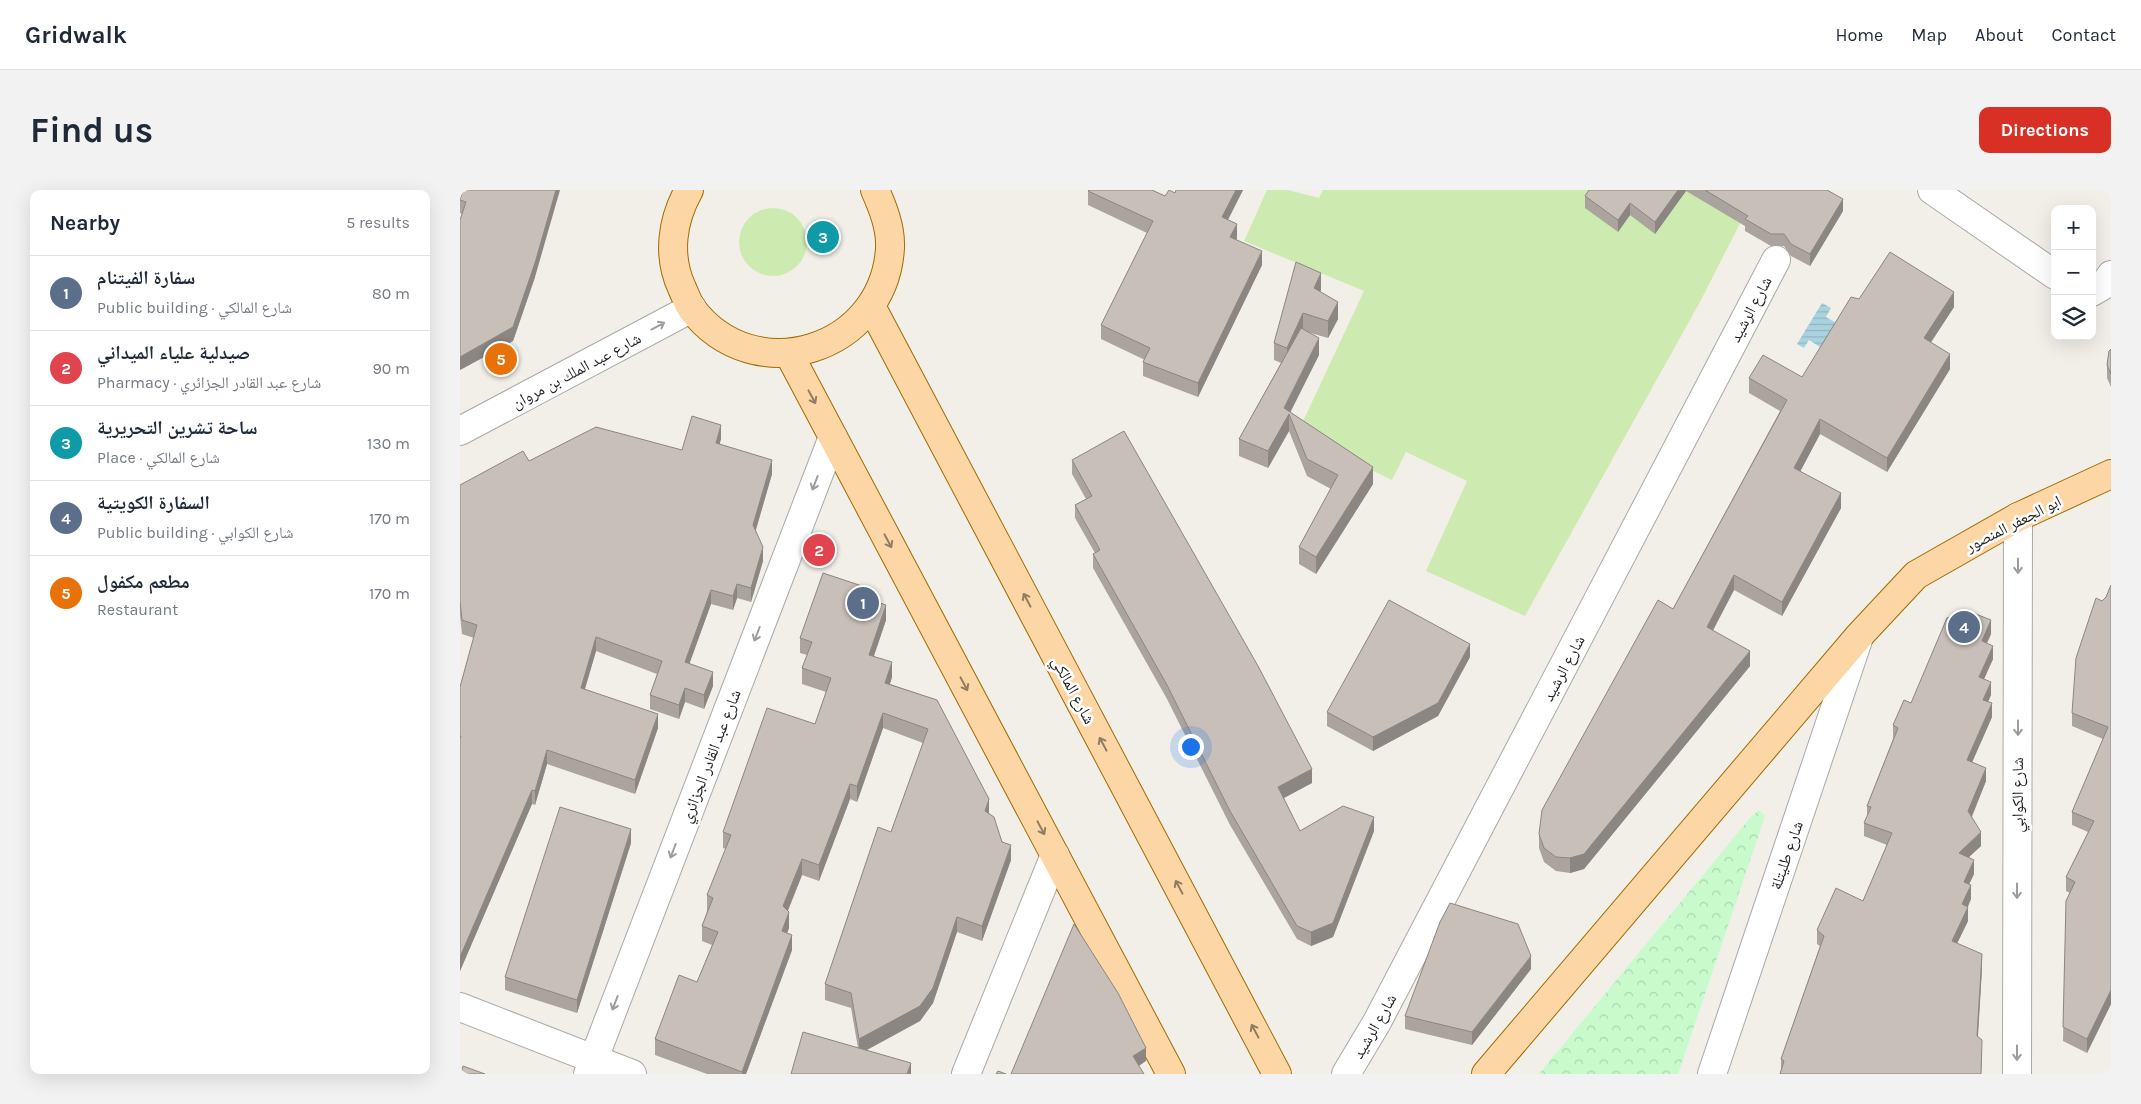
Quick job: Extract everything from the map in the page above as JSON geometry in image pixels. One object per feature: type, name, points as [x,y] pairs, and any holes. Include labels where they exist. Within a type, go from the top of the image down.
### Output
[{"type":"main road","points":[[689,190],[679,209],[672,243],[677,277],[692,308],[718,334],[752,350],[789,354],[820,347],[849,330],[871,306],[885,278],[890,248],[886,216],[875,190]]},
{"type":"main road","name":"شارع المالكي","points":[[871,306],[1278,1074]]},
{"type":"main road","points":[[789,354],[1171,1074]]},
{"type":"main road","name":"ابو الجعفر المنصور","points":[[1486,1074],[1859,636],[1916,575],[2018,517],[2111,474]]},
{"type":"street","points":[[1932,190],[2051,272]]},
{"type":"street","name":"شارع الرشيد","points":[[1346,1074],[1378,1022],[1776,260]]},
{"type":"street","points":[[2096,290],[2104,285],[2111,275]]},
{"type":"street","name":"شارع عبد الملك بن مروان","points":[[460,431],[692,308]]},
{"type":"street","name":"شارع عبد القادر الجزائري","points":[[590,1066],[833,437]]},
{"type":"street","name":"شارع الكوابي","points":[[2017,1074],[2018,517]]},
{"type":"street","name":"شارع طليتلة","points":[[1712,1074],[1859,636]]},
{"type":"street","points":[[966,1074],[1055,855]]},
{"type":"street","points":[[460,1007],[590,1066],[632,1074]]},
{"type":"green space","points":[[1267,190],[1288,190],[1319,198],[1323,190],[1757,190],[1700,302],[1525,616],[1426,571],[1467,481],[1406,452],[1392,480],[1297,434],[1364,291],[1244,241]]},
{"type":"green space","points":[[773,208],[786,211],[797,218],[804,229],[807,242],[804,255],[797,266],[786,273],[773,276],[760,273],[749,266],[742,255],[739,242],[742,229],[749,218],[760,211]]},
{"type":"green space","points":[[1759,810],[1765,816],[1678,1074],[1539,1074],[1750,818]]},
{"type":"water","points":[[1822,303],[1831,308],[1826,317],[1838,324],[1823,349],[1809,340],[1804,348],[1797,344]]},
{"type":"building","points":[[463,190],[556,190],[535,263],[513,327],[460,357],[460,220],[466,202],[460,200]]},
{"type":"building","points":[[1089,190],[1152,190],[1165,196],[1169,190],[1175,193],[1176,190],[1236,190],[1222,217],[1237,224],[1230,237],[1262,251],[1198,383],[1143,362],[1150,348],[1101,325],[1153,221]]},
{"type":"building","points":[[1589,190],[1678,190],[1655,222],[1630,203],[1618,220],[1585,196]]},
{"type":"building","points":[[1705,190],[1827,190],[1843,199],[1810,254],[1791,244],[1784,234],[1771,234],[1745,219],[1748,216]]},
{"type":"building","points":[[1890,252],[1954,292],[1924,338],[1950,354],[1887,458],[1820,419],[1794,468],[1841,493],[1782,602],[1734,575],[1707,627],[1750,651],[1584,854],[1570,858],[1556,857],[1544,848],[1539,834],[1542,810],[1658,600],[1673,609],[1787,400],[1749,378],[1763,355],[1802,377],[1851,297],[1859,299]]},
{"type":"building","points":[[1296,262],[1321,273],[1314,288],[1338,302],[1328,321],[1303,313],[1287,348],[1274,343]]},
{"type":"building","points":[[1301,328],[1319,338],[1284,408],[1373,467],[1316,557],[1299,547],[1338,475],[1307,459],[1289,414],[1268,451],[1239,439]]},
{"type":"building","points":[[2111,349],[2111,374],[2107,365]]},
{"type":"building","points":[[692,416],[721,425],[716,443],[772,460],[753,525],[763,547],[751,588],[737,584],[733,596],[711,590],[685,662],[713,672],[704,695],[685,688],[679,705],[650,695],[662,661],[596,637],[581,688],[658,714],[635,780],[547,750],[535,791],[532,790],[460,957],[460,687],[477,625],[462,620],[460,601],[460,485],[523,451],[529,461],[596,427],[682,450]]},
{"type":"building","points":[[1124,431],[1258,666],[1312,769],[1278,787],[1300,831],[1343,806],[1374,817],[1333,923],[1311,932],[1297,926],[1230,811],[1167,685],[1093,554],[1100,550],[1075,505],[1092,496],[1072,460]]},
{"type":"building","points":[[823,573],[871,589],[868,599],[886,605],[869,655],[892,662],[885,683],[937,700],[989,799],[985,811],[994,817],[1002,842],[1011,845],[982,926],[957,917],[933,988],[920,1006],[859,1039],[851,993],[825,984],[878,827],[891,832],[928,729],[883,713],[857,786],[850,784],[819,865],[802,859],[783,906],[789,912],[782,931],[792,935],[742,1072],[655,1039],[679,975],[697,982],[718,932],[702,926],[713,898],[707,895],[731,835],[723,832],[767,708],[815,724],[831,678],[802,668],[812,642],[800,638]]},
{"type":"building","points":[[2111,585],[2111,990],[2087,1039],[2063,1027],[2066,901],[2075,882],[2066,877],[2094,821],[2072,812],[2108,727],[2072,713],[2076,658],[2096,598],[2102,601],[2106,597]]},
{"type":"building","points":[[1389,600],[1470,644],[1438,703],[1373,737],[1327,712]]},
{"type":"building","points":[[1968,611],[1991,620],[1982,641],[1993,646],[1979,677],[1991,682],[1983,700],[1992,703],[1967,760],[1986,768],[1968,811],[1981,832],[1959,853],[1974,860],[1964,882],[1971,885],[1962,904],[1968,907],[1952,941],[1982,954],[1977,1036],[1982,1040],[1981,1074],[1780,1074],[1784,1061],[1781,1059],[1824,936],[1817,930],[1836,888],[1863,901],[1892,833],[1864,823],[1871,807],[1867,806],[1898,728],[1893,725],[1904,700],[1911,703],[1947,618]]},
{"type":"building","points":[[560,807],[631,829],[577,1000],[505,977]]},
{"type":"building","points":[[1450,903],[1518,924],[1531,956],[1472,1032],[1405,1016],[1440,922]]},
{"type":"building","points":[[1074,924],[1118,993],[1146,1048],[1133,1056],[1144,1074],[1011,1074]]},
{"type":"building","points":[[803,1032],[911,1063],[907,1074],[791,1074]]},
{"type":"building","points":[[463,1066],[485,1074],[461,1074]]},
{"type":"place","name":"ساحة تشرين التحريرية","points":[[823,237]]},
{"type":"place","name":"مطعم مكفول","points":[[501,359]]},
{"type":"place","name":"صيدلية علياء الميداني","points":[[819,550]]},
{"type":"place","name":"سفارة الفيتنام","points":[[863,603]]},
{"type":"place","name":"السفارة الكويتية","points":[[1964,627]]}]
